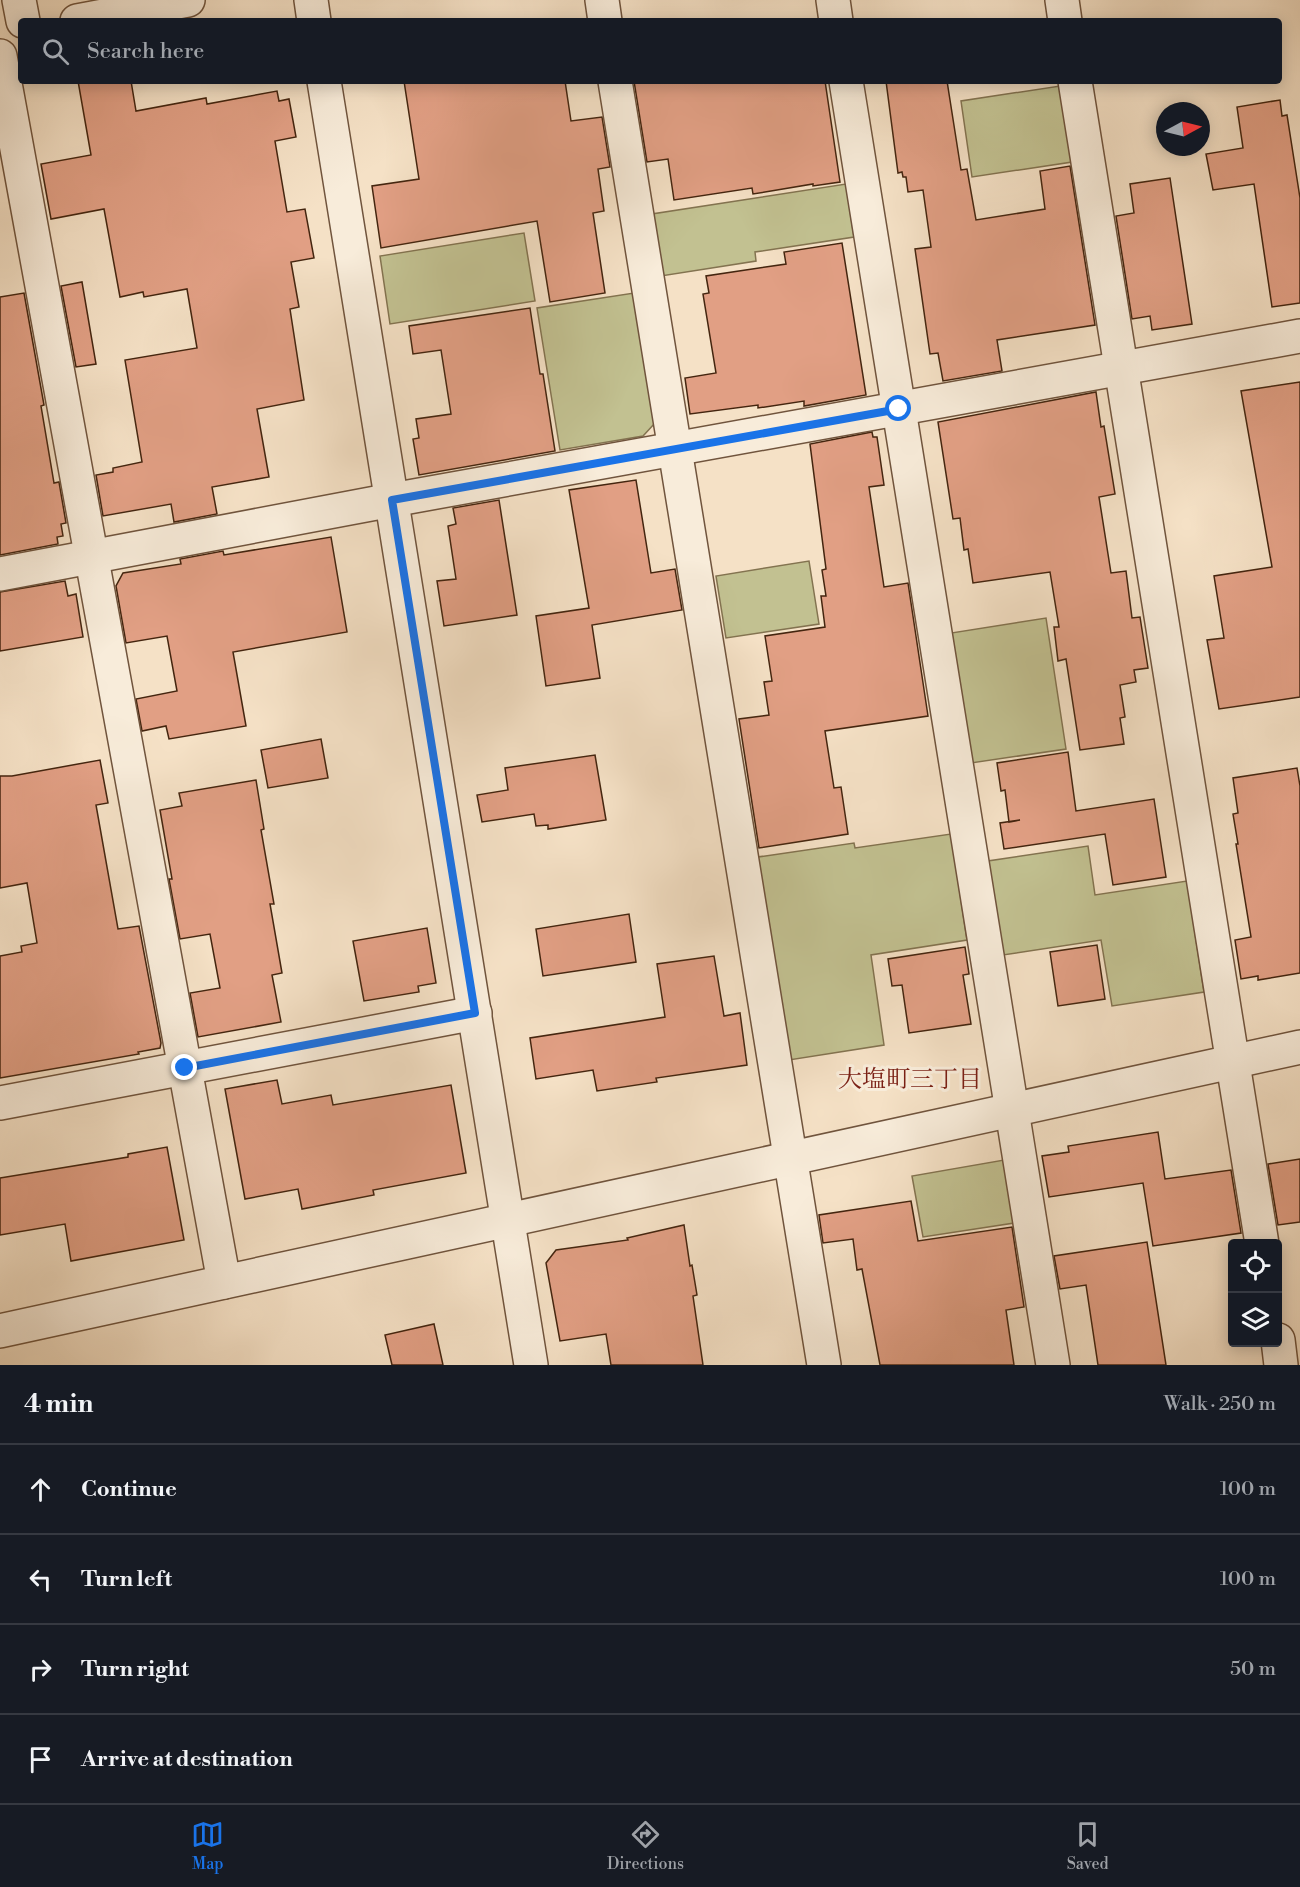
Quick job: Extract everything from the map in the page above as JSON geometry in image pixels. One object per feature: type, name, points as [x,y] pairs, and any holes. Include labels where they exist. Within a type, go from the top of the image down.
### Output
[{"type":"street","points":[[19,0],[22,18]]},
{"type":"street","points":[[93,18],[188,0]]},
{"type":"street","points":[[311,0],[314,18]]},
{"type":"street","points":[[602,0],[605,18]]},
{"type":"street","points":[[832,0],[835,18]]},
{"type":"street","points":[[1062,0],[1065,18]]},
{"type":"street","points":[[0,35],[18,32]]},
{"type":"street","points":[[0,56],[224,1282]]},
{"type":"street","points":[[324,84],[531,1365]]},
{"type":"street","points":[[615,84],[824,1365]]},
{"type":"street","points":[[846,84],[1053,1365]]},
{"type":"street","points":[[1075,84],[1261,1239]]},
{"type":"street","points":[[0,573],[1300,336]]},
{"type":"street","points":[[0,1103],[475,1013]]},
{"type":"street","points":[[0,1331],[1300,1047]]},
{"type":"street","points":[[1279,1347],[1281,1365]]},
{"type":"shaded area","points":[[1060,86],[1072,162],[972,177],[961,101]]},
{"type":"shaded area","points":[[846,184],[854,237],[755,252],[756,261],[661,276],[652,214]]},
{"type":"shaded area","points":[[524,233],[535,301],[390,324],[380,256]]},
{"type":"shaded area","points":[[634,293],[655,423],[643,436],[560,450],[537,308]]},
{"type":"shaded area","points":[[809,561],[819,624],[726,638],[716,576]]},
{"type":"shaded area","points":[[1046,618],[1066,749],[971,763],[951,633]]},
{"type":"shaded area","points":[[951,834],[967,940],[871,955],[884,1045],[789,1060],[758,857],[854,843],[855,848]]},
{"type":"shaded area","points":[[1088,846],[1095,895],[1187,881],[1204,992],[1112,1006],[1101,940],[1003,955],[988,861]]},
{"type":"shaded area","points":[[1004,1160],[1014,1223],[923,1237],[912,1176]]},
{"type":"building","points":[[79,84],[132,84],[136,111],[206,98],[207,104],[277,91],[279,101],[289,99],[296,137],[275,141],[287,212],[305,209],[314,258],[291,262],[299,307],[290,309],[304,400],[257,409],[269,477],[212,487],[217,514],[174,522],[171,504],[103,516],[96,475],[113,472],[113,468],[142,462],[125,360],[197,348],[187,289],[144,297],[143,292],[120,297],[104,209],[51,219],[41,164],[91,155]]},
{"type":"building","points":[[404,84],[565,84],[571,121],[602,117],[610,167],[598,169],[604,211],[593,213],[605,293],[550,302],[537,221],[381,248],[372,186],[419,179]]},
{"type":"building","points":[[634,84],[825,84],[840,182],[753,194],[752,188],[674,200],[668,159],[647,162]]},
{"type":"building","points":[[886,84],[947,84],[961,170],[967,169],[976,220],[1045,209],[1040,171],[1070,166],[1095,325],[997,340],[1002,371],[943,381],[938,353],[930,354],[915,249],[931,247],[923,190],[908,192],[906,177],[903,177],[902,172],[898,173]]},
{"type":"building","points":[[1280,100],[1282,116],[1287,115],[1300,198],[1300,303],[1272,307],[1254,184],[1213,190],[1206,156],[1210,156],[1210,153],[1243,148],[1237,107]]},
{"type":"building","points":[[1170,178],[1192,324],[1152,330],[1150,316],[1132,319],[1116,216],[1134,213],[1130,184]]},
{"type":"building","points":[[842,243],[866,395],[804,406],[804,401],[690,414],[685,378],[716,373],[703,294],[709,293],[706,276],[786,264],[784,252]]},
{"type":"building","points":[[82,282],[96,364],[76,367],[61,286]]},
{"type":"building","points":[[24,293],[44,405],[41,406],[54,483],[59,482],[66,523],[61,524],[63,536],[57,537],[58,544],[0,555],[0,297]]},
{"type":"building","points":[[530,308],[555,451],[419,475],[413,439],[419,438],[416,419],[451,414],[441,350],[413,354],[409,326]]},
{"type":"building","points":[[1300,382],[1300,697],[1219,709],[1207,640],[1224,638],[1214,576],[1272,567],[1241,391]]},
{"type":"building","points":[[1096,392],[1115,494],[1099,497],[1111,573],[1126,571],[1132,618],[1140,617],[1148,668],[1134,670],[1136,682],[1120,685],[1125,717],[1120,718],[1124,744],[1080,750],[1066,659],[1058,661],[1054,627],[1059,627],[1050,572],[973,583],[968,549],[964,550],[960,518],[953,519],[938,422]]},
{"type":"building","points":[[872,432],[873,437],[877,437],[884,485],[869,487],[884,587],[908,583],[928,716],[825,731],[834,788],[841,787],[848,834],[759,848],[739,719],[769,715],[764,682],[772,681],[765,636],[825,627],[821,596],[826,596],[822,570],[826,569],[810,444]]},
{"type":"building","points":[[636,480],[651,573],[675,569],[682,610],[592,625],[600,678],[546,686],[536,616],[589,608],[569,490]]},
{"type":"building","points":[[499,500],[517,615],[444,626],[437,581],[456,579],[448,526],[456,524],[453,508]]},
{"type":"building","points":[[331,537],[347,632],[233,652],[246,726],[169,739],[166,726],[142,731],[136,699],[177,691],[167,636],[126,643],[116,586],[123,573],[181,564],[180,559],[223,551],[224,555]]},
{"type":"building","points":[[65,581],[68,596],[76,594],[83,637],[0,651],[0,592]]},
{"type":"building","points":[[321,739],[328,778],[268,788],[261,750]]},
{"type":"building","points":[[1068,752],[1076,811],[1154,799],[1166,877],[1113,885],[1105,834],[1004,849],[1000,823],[1009,822],[1005,790],[1001,791],[997,763]]},
{"type":"building","points":[[595,755],[606,820],[548,829],[548,825],[536,826],[534,814],[482,822],[477,795],[508,790],[505,768]]},
{"type":"building","points":[[100,760],[108,803],[96,805],[118,929],[139,926],[161,1043],[160,1048],[138,1052],[139,1054],[0,1078],[0,956],[22,952],[21,946],[37,943],[27,883],[0,888],[0,776],[12,776]]},
{"type":"building","points":[[1297,768],[1300,786],[1300,973],[1258,980],[1258,976],[1241,979],[1235,940],[1251,937],[1236,844],[1238,844],[1233,814],[1238,813],[1233,778]]},
{"type":"building","points":[[256,780],[264,829],[261,830],[274,904],[270,904],[282,973],[272,975],[281,1022],[198,1037],[190,993],[220,988],[210,934],[180,939],[160,810],[182,806],[179,793]]},
{"type":"building","points":[[629,914],[636,962],[543,976],[536,929]]},
{"type":"building","points":[[427,928],[436,983],[418,986],[419,992],[364,1001],[353,941]]},
{"type":"building","points":[[1097,945],[1105,999],[1058,1006],[1050,952]]},
{"type":"building","points":[[965,947],[969,974],[963,975],[971,1024],[909,1033],[902,985],[892,986],[888,959]]},
{"type":"building","points":[[714,956],[724,1016],[740,1013],[747,1065],[656,1078],[657,1082],[597,1091],[593,1070],[536,1079],[530,1038],[665,1017],[657,964]]},
{"type":"building","points":[[277,1080],[282,1104],[331,1095],[333,1105],[451,1085],[466,1173],[373,1190],[374,1195],[302,1209],[298,1189],[245,1199],[225,1089]]},
{"type":"building","points":[[1158,1132],[1165,1179],[1231,1170],[1241,1233],[1153,1246],[1143,1183],[1049,1197],[1042,1156],[1069,1152],[1068,1146]]},
{"type":"building","points":[[167,1147],[184,1240],[71,1261],[65,1224],[0,1235],[0,1178],[128,1157],[128,1154]]},
{"type":"building","points":[[1300,1159],[1300,1222],[1278,1225],[1268,1164]]},
{"type":"building","points":[[911,1201],[918,1241],[1012,1227],[1024,1307],[1006,1310],[1014,1365],[880,1365],[862,1269],[857,1270],[853,1239],[823,1243],[819,1215]]},
{"type":"building","points":[[684,1225],[697,1295],[693,1296],[703,1365],[611,1365],[606,1334],[560,1341],[546,1263],[556,1250],[628,1240],[627,1238]]},
{"type":"building","points":[[1147,1242],[1166,1365],[1098,1365],[1086,1285],[1060,1289],[1054,1256]]},
{"type":"building","points":[[434,1324],[443,1365],[392,1365],[385,1335]]},
{"type":"district","name":"大塩町三丁目","points":[[910,1080]]},
{"type":"route","points":[[185,1068],[475,1013],[392,500],[899,409]]}]
